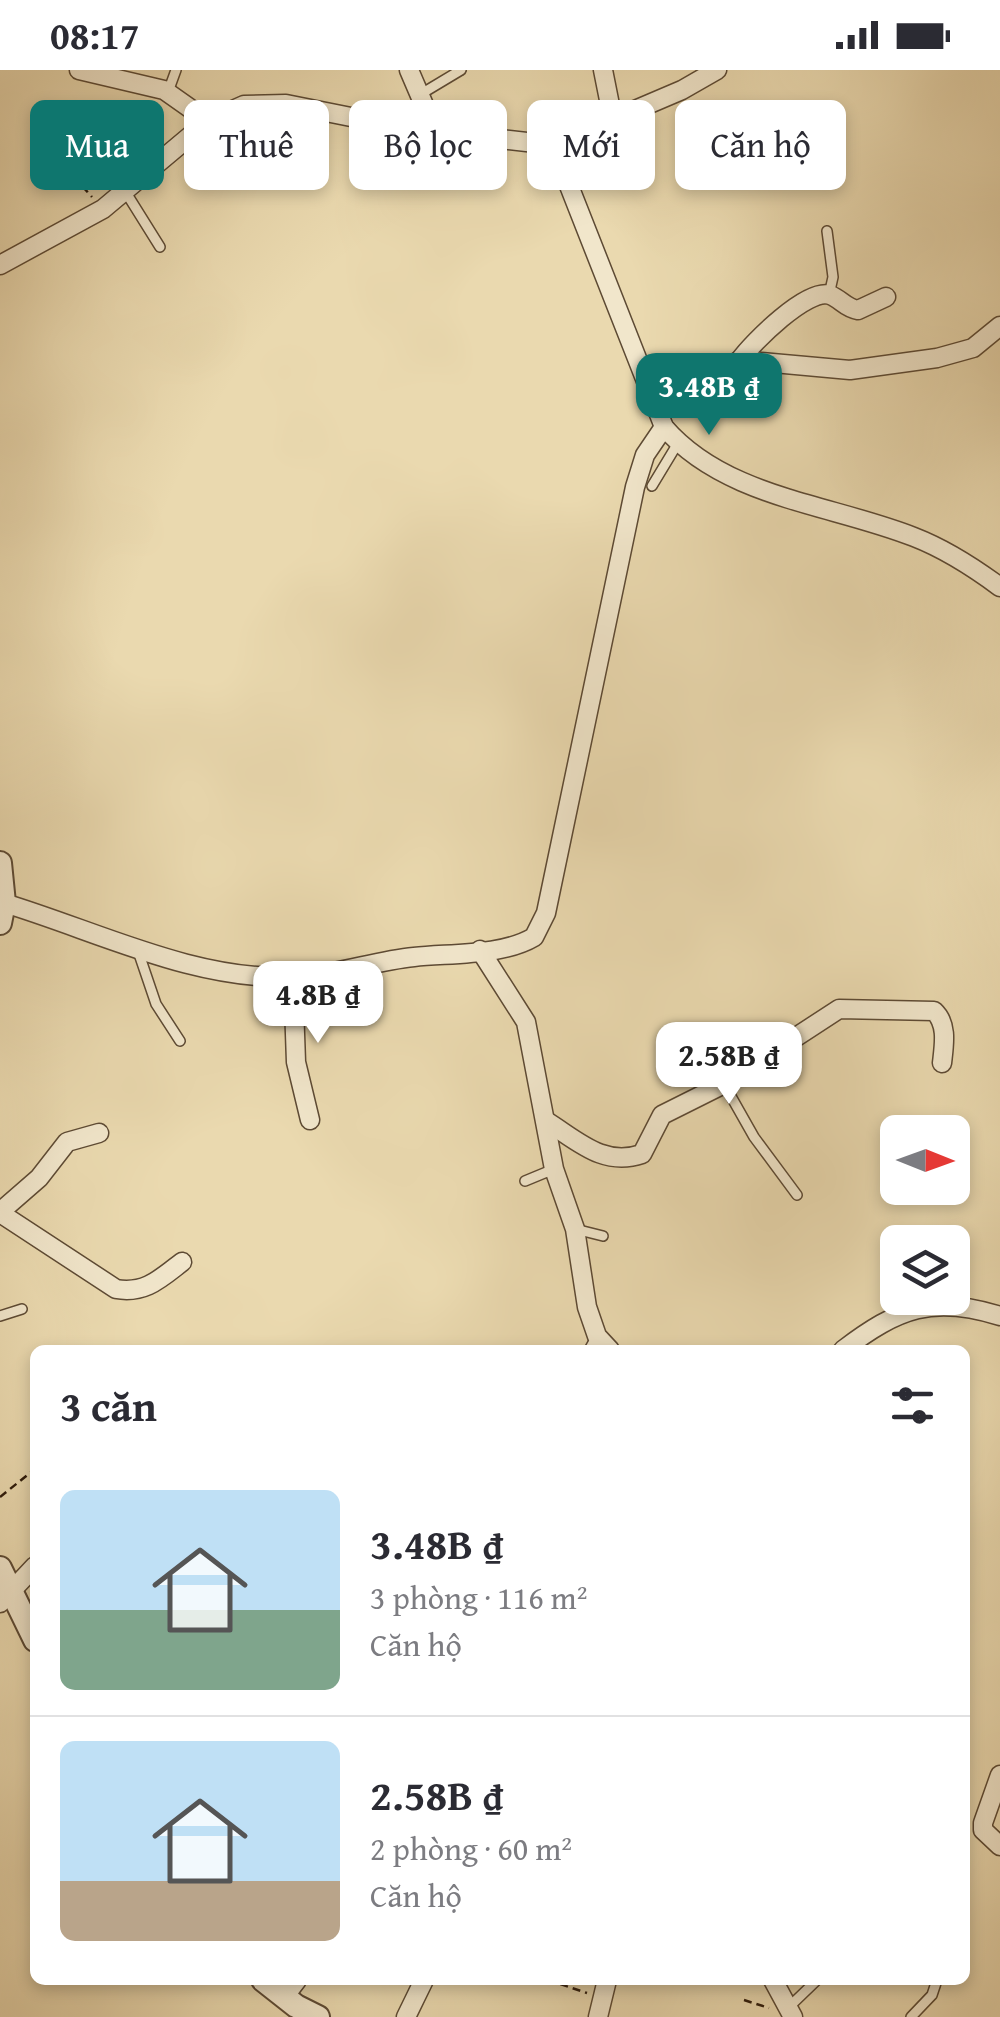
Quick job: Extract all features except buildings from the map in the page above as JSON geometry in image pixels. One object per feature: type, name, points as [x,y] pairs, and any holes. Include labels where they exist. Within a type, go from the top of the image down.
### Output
[{"type":"street","points":[[80,70],[168,92],[184,104]]},
{"type":"street","points":[[410,70],[422,100]]},
{"type":"street","points":[[603,70],[610,100]]},
{"type":"street","points":[[655,100],[718,70]]},
{"type":"street","points":[[0,265],[103,209],[184,141]]},
{"type":"street","points":[[571,190],[664,427],[678,443],[695,458],[739,480],[916,538],[1000,587]]},
{"type":"street","points":[[648,380],[705,380],[740,360],[806,301],[829,295],[858,310],[886,297]]},
{"type":"street","points":[[740,360],[862,369],[966,352],[1000,326]]},
{"type":"street","points":[[0,863],[2,913],[220,970],[293,977],[388,960],[522,944],[542,926],[634,487],[645,455],[664,427]]},
{"type":"street","points":[[480,950],[526,1022],[554,1168],[576,1228],[587,1307],[599,1345]]},
{"type":"street","points":[[293,977],[296,1062],[310,1120]]},
{"type":"street","points":[[546,1121],[601,1157],[623,1160],[646,1150],[662,1115],[724,1084],[839,1009],[934,1011],[941,1018],[945,1039],[942,1063]]},
{"type":"street","points":[[99,1133],[67,1142],[39,1178],[0,1212],[116,1289],[134,1292],[150,1286],[182,1262]]},
{"type":"street","points":[[865,1342],[928,1304],[949,1303],[1000,1316]]},
{"type":"street","points":[[0,1568],[5,1598],[30,1633]]},
{"type":"street","points":[[5,1598],[30,1571]]},
{"type":"street","points":[[1000,1775],[982,1823],[983,1830],[1000,1846]]},
{"type":"street","points":[[269,1985],[318,2017]]},
{"type":"street","points":[[406,2017],[422,1985]]},
{"type":"street","points":[[775,1985],[786,2013]]},
{"type":"lane","points":[[168,92],[176,70]]},
{"type":"lane","points":[[420,95],[461,70]]},
{"type":"lane","points":[[125,191],[160,247]]},
{"type":"lane","points":[[827,232],[833,277],[829,295]]},
{"type":"lane","points":[[652,486],[678,443]]},
{"type":"lane","points":[[138,948],[156,1004],[180,1041]]},
{"type":"lane","points":[[724,1084],[754,1137],[797,1195]]},
{"type":"lane","points":[[525,1181],[554,1168]]},
{"type":"lane","points":[[576,1228],[603,1236]]},
{"type":"lane","points":[[0,1316],[22,1309]]},
{"type":"lane","points":[[786,2013],[812,1985]]},
{"type":"lane","points":[[911,2017],[932,1995],[935,1985]]},
{"type":"path","points":[[85,190],[103,209]]},
{"type":"path","points":[[0,1497],[30,1473]]},
{"type":"path","points":[[562,1985],[602,1999]]},
{"type":"path","points":[[744,2000],[786,2013]]}]
